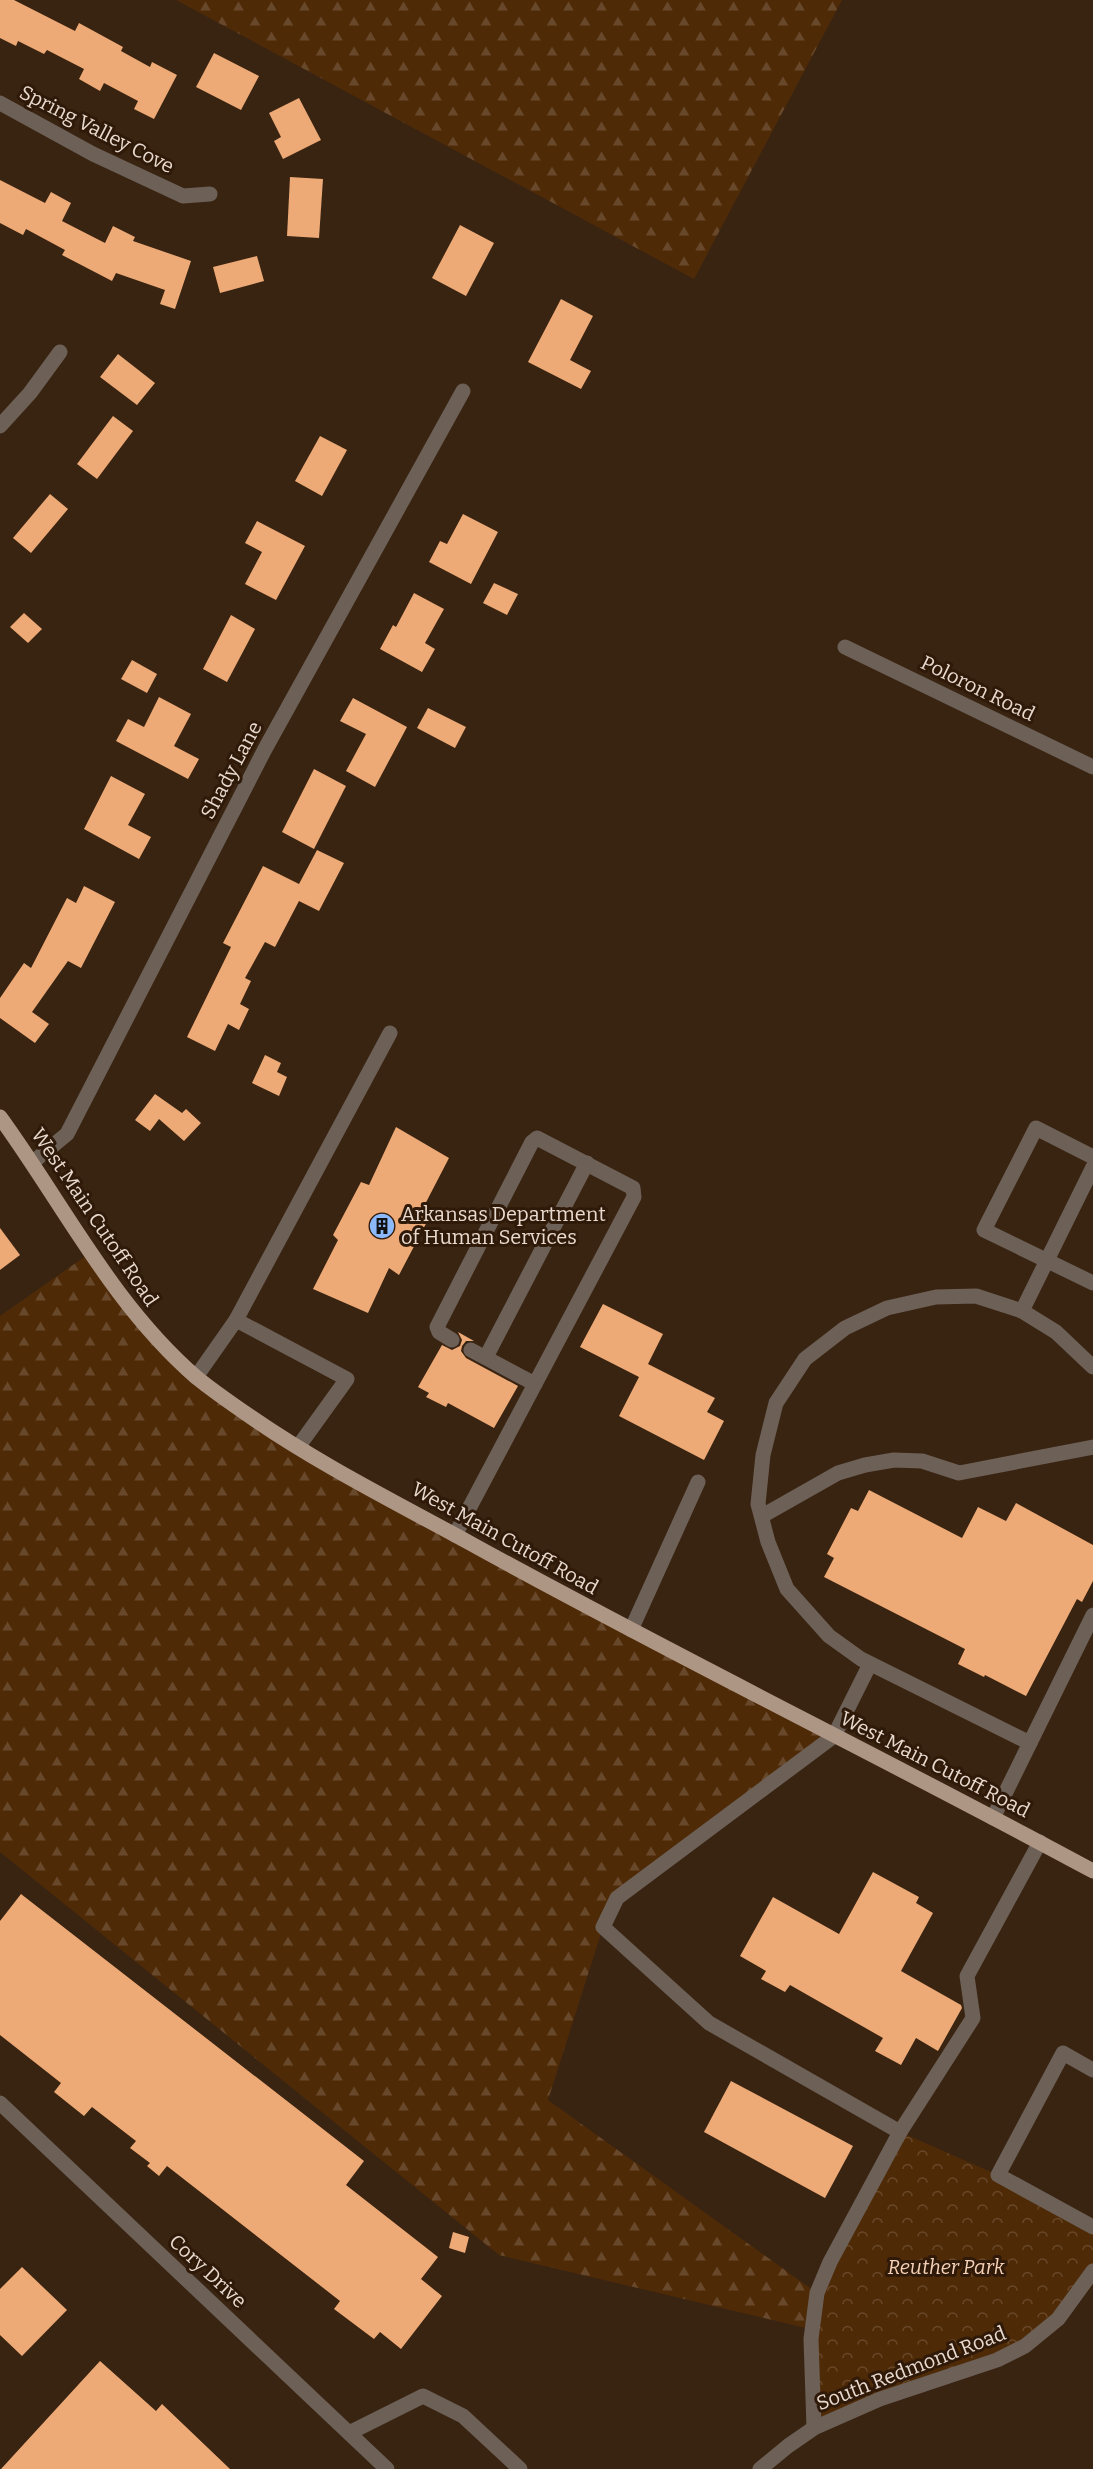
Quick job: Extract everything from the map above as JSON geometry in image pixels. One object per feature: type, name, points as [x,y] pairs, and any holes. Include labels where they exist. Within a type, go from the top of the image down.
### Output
[{"type":"main road","name":"West Main Cutoff Road","points":[[0,1118],[33,1162],[90,1253],[132,1312],[196,1377],[298,1447],[455,1535],[631,1630],[1093,1871]]},
{"type":"street","name":"Spring Valley Cove","points":[[0,103],[93,154],[183,196],[210,194]]},
{"type":"street","points":[[0,426],[30,393],[60,352]]},
{"type":"street","name":"Shady Lane","points":[[33,1162],[67,1134],[265,749],[463,391]]},
{"type":"street","name":"Poloron Road","points":[[845,647],[1093,767]]},
{"type":"street","points":[[196,1377],[236,1320],[390,1033]]},
{"type":"street","points":[[1093,1157],[1036,1128],[984,1230],[1093,1283]]},
{"type":"street","points":[[452,1340],[438,1332],[437,1327],[532,1142],[537,1138],[633,1188],[634,1197],[455,1535]]},
{"type":"street","points":[[486,1357],[587,1164]]},
{"type":"street","points":[[1022,1311],[1093,1167]]},
{"type":"street","points":[[1030,1743],[870,1664],[829,1636],[787,1589],[768,1542],[758,1504],[763,1455],[776,1403],[805,1359],[845,1328],[887,1308],[936,1297],[976,1296],[1022,1311],[1056,1332],[1093,1367]]},
{"type":"street","points":[[236,1320],[347,1379],[298,1447]]},
{"type":"street","points":[[471,1350],[535,1384]]},
{"type":"street","points":[[762,1516],[838,1473],[865,1465],[894,1460],[922,1461],[959,1473],[1093,1447]]},
{"type":"street","points":[[631,1630],[698,1482]]},
{"type":"street","points":[[993,1818],[1093,1615]]},
{"type":"street","points":[[870,1664],[834,1736],[617,1898],[603,1927],[709,2023],[900,2132]]},
{"type":"street","points":[[814,2428],[811,2339],[817,2293],[830,2262],[900,2132],[973,2018],[967,1976],[1040,1842]]},
{"type":"street","points":[[1093,2070],[1063,2053],[998,2175],[1093,2227]]},
{"type":"street","name":"Cory Drive","points":[[0,2103],[387,2469]]},
{"type":"street","name":"South Redmond Road","points":[[760,2469],[814,2428],[880,2399],[997,2360],[1025,2346],[1058,2319],[1093,2271]]},
{"type":"street","points":[[349,2433],[423,2396],[464,2416],[520,2469]]},
{"type":"green space","points":[[176,0],[842,0],[694,279]]},
{"type":"green space","points":[[90,1253],[132,1312],[266,1427],[834,1736],[617,1898],[603,1927],[548,2100],[817,2293],[814,2330],[499,2255],[0,1852],[0,1316]]},
{"type":"green space","name":"Reuther Park","points":[[900,2132],[998,2175],[1093,2227],[1093,2271],[1025,2346],[814,2428],[817,2293]]},
{"type":"building","points":[[0,0],[14,0],[75,31],[79,23],[123,47],[121,51],[150,67],[152,62],[177,75],[154,119],[134,109],[138,101],[104,83],[100,91],[79,79],[84,69],[47,50],[44,54],[18,41],[16,46],[0,38]]},
{"type":"building","points":[[214,53],[259,76],[241,110],[196,87]]},
{"type":"building","points":[[299,98],[321,140],[283,159],[274,141],[281,137],[269,113]]},
{"type":"building","points":[[290,177],[323,179],[319,238],[287,236]]},
{"type":"building","points":[[0,180],[45,203],[51,192],[71,203],[62,221],[105,243],[113,226],[135,237],[133,241],[191,261],[175,309],[160,304],[165,290],[116,273],[112,281],[62,255],[65,250],[26,229],[23,235],[0,223]]},
{"type":"building","points":[[460,225],[494,243],[466,296],[432,278]]},
{"type":"building","points":[[257,256],[264,281],[220,293],[213,267]]},
{"type":"building","points":[[561,299],[593,316],[570,360],[591,371],[581,389],[528,362]]},
{"type":"building","points":[[118,354],[155,383],[137,405],[100,377]]},
{"type":"building","points":[[113,416],[133,431],[97,479],[77,464]]},
{"type":"building","points":[[320,436],[347,450],[322,496],[295,481]]},
{"type":"building","points":[[50,494],[68,509],[31,553],[13,538]]},
{"type":"building","points":[[463,514],[498,532],[471,584],[429,562],[440,541],[447,544]]},
{"type":"building","points":[[257,521],[305,546],[276,600],[245,584],[262,552],[245,543]]},
{"type":"building","points":[[494,583],[518,594],[507,615],[483,603]]},
{"type":"building","points":[[414,593],[444,609],[425,643],[435,649],[422,672],[380,649],[393,625],[396,627]]},
{"type":"building","points":[[24,613],[42,629],[28,643],[10,627]]},
{"type":"building","points":[[231,615],[255,629],[227,682],[203,669]]},
{"type":"building","points":[[132,660],[157,674],[147,693],[121,679]]},
{"type":"building","points":[[159,697],[191,714],[174,746],[199,759],[188,779],[116,741],[128,719],[144,727]]},
{"type":"building","points":[[353,698],[407,727],[375,787],[346,771],[366,734],[340,721]]},
{"type":"building","points":[[428,708],[466,727],[455,748],[417,728]]},
{"type":"building","points":[[314,769],[346,786],[314,849],[282,832]]},
{"type":"building","points":[[111,776],[145,794],[128,825],[151,837],[139,859],[84,829]]},
{"type":"building","points":[[317,850],[344,863],[319,911],[299,901],[275,947],[265,942],[245,978],[251,981],[240,1004],[249,1009],[239,1030],[228,1024],[215,1051],[187,1037],[231,947],[223,943],[263,866],[299,884]]},
{"type":"building","points":[[84,886],[115,902],[81,968],[68,961],[32,1012],[49,1024],[35,1043],[0,1018],[0,998],[24,963],[31,968],[67,898],[76,903]]},
{"type":"building","points":[[265,1055],[281,1063],[277,1072],[287,1077],[279,1096],[252,1083]]},
{"type":"building","points":[[155,1094],[182,1113],[186,1109],[201,1123],[184,1141],[159,1119],[150,1131],[135,1120]]},
{"type":"building","name":"Arkansas Department of Human Services","points":[[396,1127],[449,1158],[421,1212],[430,1216],[399,1275],[389,1268],[368,1313],[313,1289],[338,1240],[333,1235],[361,1182],[369,1185]]},
{"type":"building","points":[[0,1228],[20,1255],[0,1270]]},
{"type":"building","points":[[603,1304],[663,1334],[648,1364],[715,1398],[707,1412],[724,1421],[704,1460],[619,1416],[639,1377],[580,1347]]},
{"type":"building","points":[[458,1332],[474,1341],[466,1341],[462,1346],[461,1351],[466,1358],[518,1386],[494,1428],[448,1403],[446,1407],[426,1397],[429,1393],[418,1387],[442,1345],[452,1350],[460,1346],[462,1340]]},
{"type":"building","points":[[869,1490],[962,1538],[978,1507],[1006,1521],[1016,1503],[1093,1545],[1093,1581],[1082,1602],[1077,1599],[1026,1696],[958,1664],[965,1649],[824,1577],[834,1558],[827,1554],[851,1508],[858,1511]]},
{"type":"building","points":[[873,1872],[919,1897],[916,1903],[933,1913],[901,1971],[961,2005],[962,2008],[938,2051],[916,2038],[901,2065],[875,2051],[883,2038],[790,1985],[785,1992],[761,1979],[766,1971],[740,1956],[773,1897],[839,1934]]},
{"type":"building","points":[[21,1894],[364,2161],[346,2185],[438,2257],[421,2279],[442,2296],[401,2349],[380,2332],[374,2339],[334,2309],[340,2301],[167,2166],[159,2176],[147,2166],[150,2163],[130,2148],[136,2141],[92,2107],[84,2116],[54,2092],[61,2083],[0,2035],[0,1921]]},
{"type":"building","points":[[731,2081],[853,2146],[825,2198],[704,2132]]},
{"type":"building","points":[[453,2232],[469,2237],[465,2253],[449,2248]]},
{"type":"building","points":[[22,2267],[67,2310],[22,2356],[0,2335],[0,2289]]},
{"type":"building","points":[[100,2361],[156,2411],[162,2404],[230,2469],[1,2469]]},
{"type":"place","name":"Arkansas Department of Human Services","points":[[382,1226]]}]
